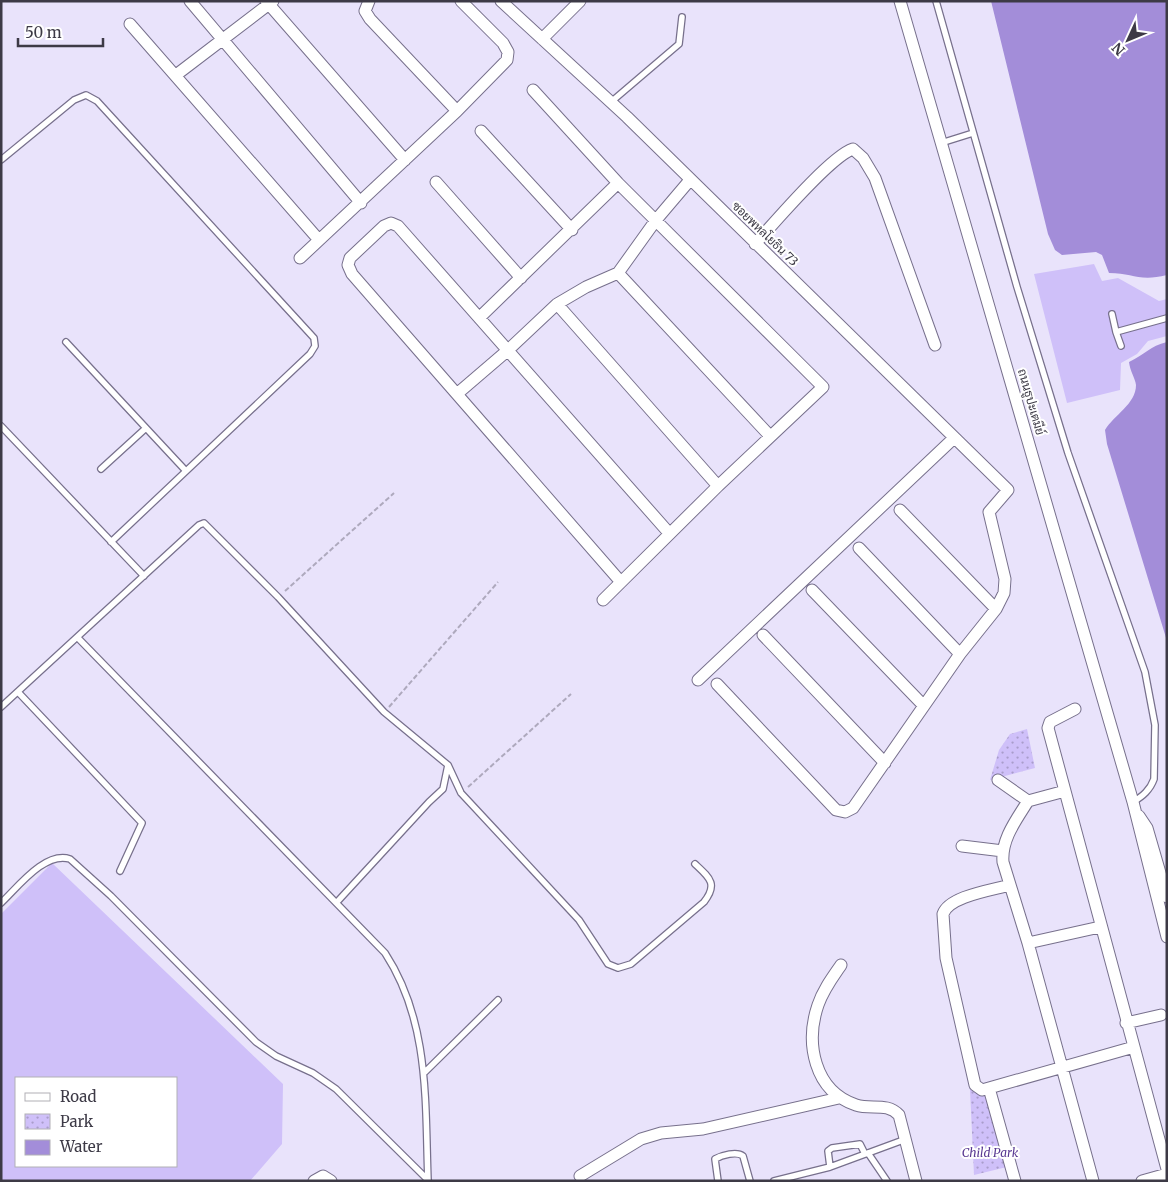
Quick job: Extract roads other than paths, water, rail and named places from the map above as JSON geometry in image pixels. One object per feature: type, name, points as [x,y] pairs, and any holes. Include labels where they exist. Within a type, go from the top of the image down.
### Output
[{"type":"street","points":[[190,1],[361,203]]},
{"type":"street","points":[[369,1],[365,11],[370,19],[457,111]]},
{"type":"street","points":[[300,258],[361,203],[507,60],[508,52],[495,34],[461,1]]},
{"type":"street","name":"ซอยพหลโยธิน 73","points":[[501,1],[611,102],[1008,490],[989,512],[1006,579],[1004,593],[996,610]]},
{"type":"street","points":[[542,39],[580,1]]},
{"type":"street","name":"ถนนธูปะเตมีย์","points":[[900,1],[1134,806],[1167,937]]},
{"type":"street","points":[[176,75],[269,2],[405,160]]},
{"type":"street","points":[[130,24],[319,240]]},
{"type":"street","points":[[533,90],[618,183],[823,388],[669,533],[603,600]]},
{"type":"street","points":[[481,131],[572,230]]},
{"type":"street","points":[[755,244],[844,151],[853,149],[863,158],[875,178],[935,345]]},
{"type":"street","points":[[458,393],[508,351],[557,304],[586,286],[618,274],[656,220],[690,180]]},
{"type":"street","points":[[436,182],[521,278]]},
{"type":"street","points":[[478,318],[572,230],[618,183]]},
{"type":"street","points":[[620,581],[458,393],[352,274],[348,265],[350,258],[384,226],[391,223],[398,226],[669,533]]},
{"type":"street","points":[[618,274],[770,436]]},
{"type":"street","points":[[557,304],[718,486]]},
{"type":"street","points":[[698,680],[954,438]]},
{"type":"street","points":[[717,684],[836,810],[845,812],[853,808],[960,654],[996,610],[900,510]]},
{"type":"street","points":[[859,548],[960,654]]},
{"type":"street","points":[[812,590],[924,706]]},
{"type":"street","points":[[763,634],[884,763]]},
{"type":"street","points":[[1075,709],[1050,722],[1048,728],[1100,927],[1167,1169]]},
{"type":"street","points":[[998,780],[1028,800]]},
{"type":"street","points":[[1064,791],[1028,800],[1008,836],[1003,851],[1003,862],[1028,943],[1093,1181]]},
{"type":"street","name":"ถนนธูปะเตมีย์","points":[[1134,806],[1147,828],[1162,863],[1167,896]]},
{"type":"street","points":[[962,846],[1003,851]]},
{"type":"street","points":[[1010,885],[952,902],[944,909],[942,914],[946,953],[973,1082],[982,1090],[1134,1047]]},
{"type":"street","points":[[1028,943],[1100,927]]},
{"type":"street","points":[[841,965],[823,992],[818,1005],[812,1046],[818,1071],[839,1098],[858,1106],[888,1107],[894,1110],[903,1124],[916,1181]]},
{"type":"street","points":[[1126,1023],[1160,1015]]},
{"type":"street","points":[[990,1088],[1015,1181]]},
{"type":"street","points":[[580,1176],[641,1139],[654,1135],[703,1129],[839,1098]]},
{"type":"street","points":[[1142,1181],[1167,1174]]},
{"type":"street","points":[[314,1181],[323,1176],[331,1181]]},
{"type":"lane","points":[[936,1],[1068,453],[1145,672],[1155,725],[1154,779],[1152,786],[1134,806]]},
{"type":"lane","points":[[611,102],[679,44],[682,17]]},
{"type":"lane","points":[[1,160],[74,100],[86,95],[97,101],[314,338],[315,346],[310,354],[111,542]]},
{"type":"lane","points":[[941,143],[973,133]]},
{"type":"lane","points":[[1112,314],[1121,346]]},
{"type":"lane","points":[[1116,332],[1167,318]]},
{"type":"lane","points":[[66,342],[186,471]]},
{"type":"lane","points":[[1,426],[144,576]]},
{"type":"lane","points":[[101,469],[146,428]]},
{"type":"lane","points":[[1,708],[199,525],[204,523],[278,597],[384,712],[448,765],[461,793],[579,920],[601,955],[613,967],[618,968],[630,964],[704,902],[711,892],[712,886],[709,878],[695,864]]},
{"type":"lane","points":[[78,638],[386,953],[400,976],[407,994],[425,1072],[428,1180]]},
{"type":"lane","points":[[18,692],[142,823],[120,871]]},
{"type":"lane","points":[[337,902],[443,789],[448,765]]},
{"type":"lane","points":[[1,904],[48,860],[62,856],[70,859],[111,896],[256,1042],[276,1056],[313,1073],[336,1089],[428,1180]]},
{"type":"lane","points":[[425,1072],[498,1000]]},
{"type":"lane","points":[[774,1181],[830,1167],[906,1139]]},
{"type":"lane","points":[[830,1167],[828,1151],[832,1148],[860,1144],[887,1181]]},
{"type":"lane","points":[[718,1181],[715,1159],[737,1154],[743,1156],[750,1181]]},
{"type":"water","points":[[991,1],[1167,1],[1167,275],[1150,278],[1109,273],[1102,255],[1096,252],[1062,255],[1055,250],[1048,234]]},
{"type":"water","points":[[1167,342],[1167,641],[1107,444],[1105,430],[1129,404],[1135,392],[1135,380],[1129,362],[1156,346]]},
{"type":"park label","name":"Child Park","points":[[990,1153]]}]
